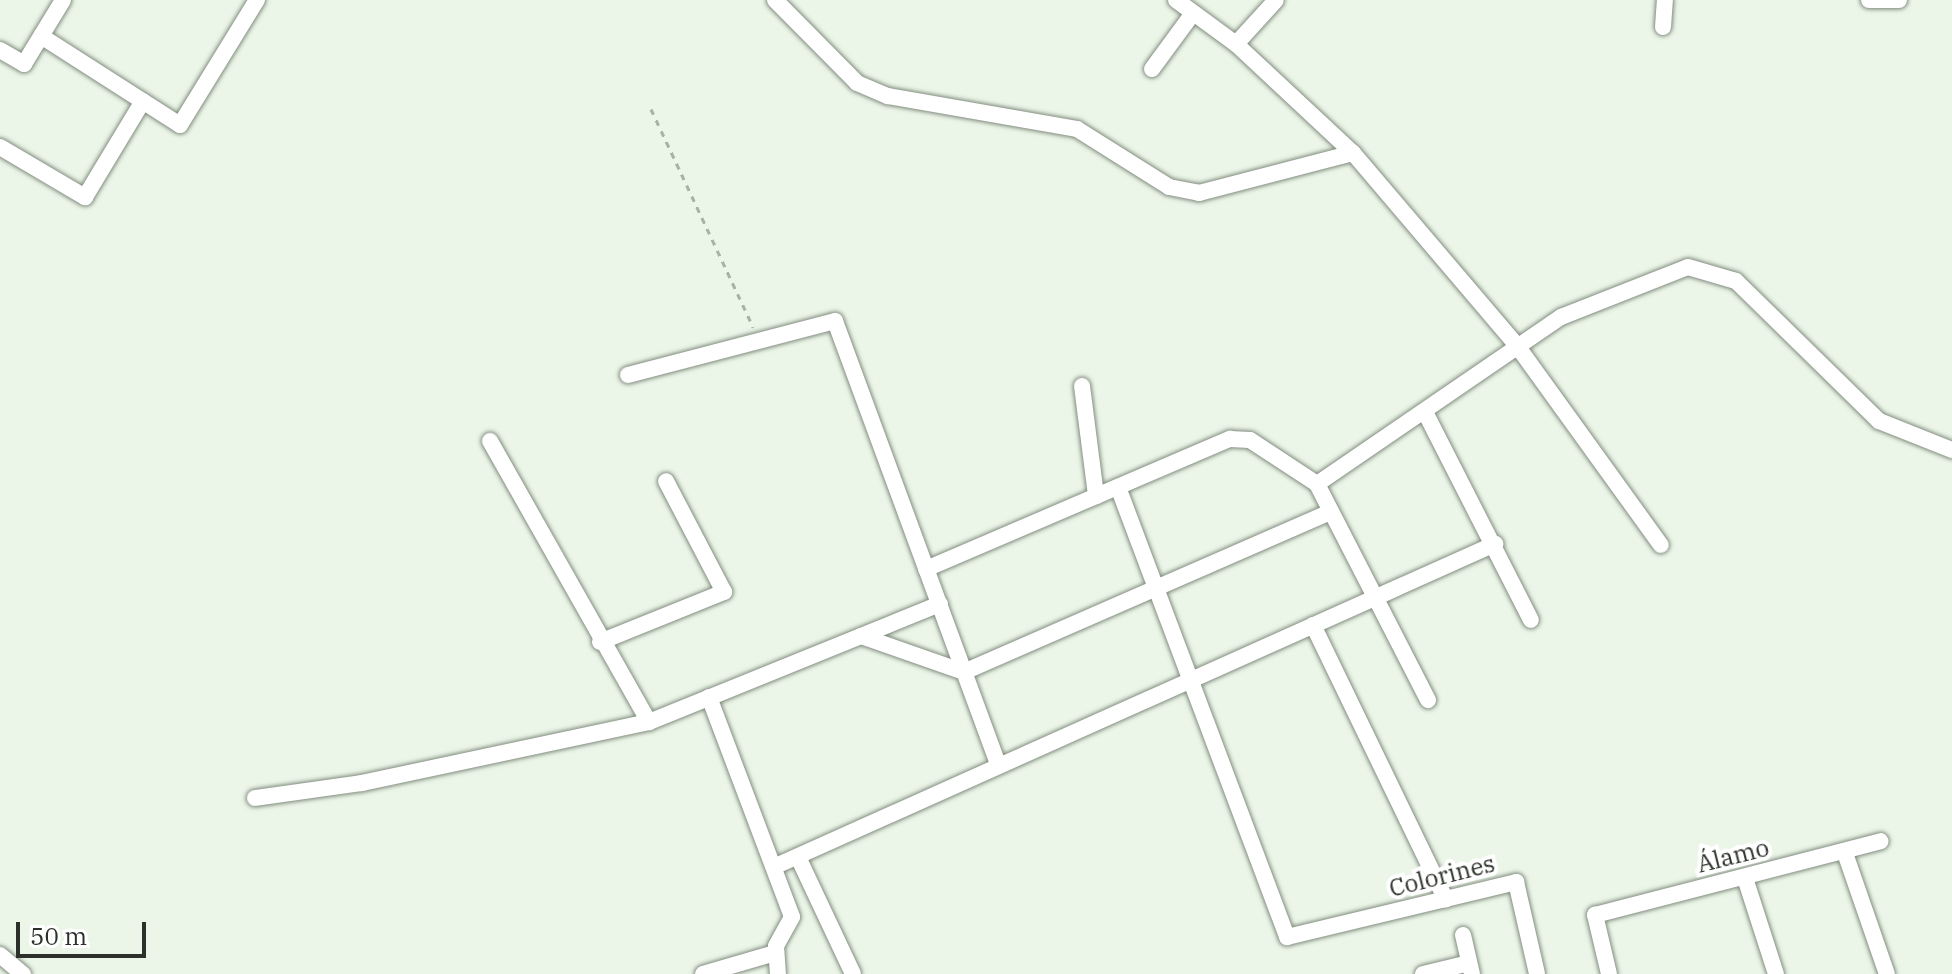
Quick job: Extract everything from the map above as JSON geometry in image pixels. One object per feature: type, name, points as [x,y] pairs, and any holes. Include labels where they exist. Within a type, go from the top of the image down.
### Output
[{"type":"street","points":[[0,50],[24,64],[63,0]]},
{"type":"street","points":[[41,36],[180,125],[257,0]]},
{"type":"street","points":[[775,0],[857,83],[888,96],[1077,129],[1169,187],[1199,193],[1353,153]]},
{"type":"street","points":[[1176,0],[1191,16],[1236,44],[1353,153],[1518,347],[1661,545]]},
{"type":"street","points":[[1236,44],[1276,0]]},
{"type":"street","points":[[1663,27],[1665,0]]},
{"type":"street","points":[[1152,69],[1191,16]]},
{"type":"street","points":[[0,147],[85,197],[143,101]]},
{"type":"street","points":[[1317,484],[1426,414],[1561,317],[1688,267],[1715,270],[1736,281],[1879,421],[1952,450]]},
{"type":"street","points":[[628,375],[835,321],[999,766]]},
{"type":"street","points":[[1082,386],[1096,496]]},
{"type":"street","points":[[1426,414],[1495,544],[1531,620]]},
{"type":"street","points":[[926,569],[1230,439],[1250,440],[1317,484],[1370,598],[1428,700]]},
{"type":"street","points":[[490,441],[600,642],[649,722]]},
{"type":"street","points":[[600,642],[724,592],[666,481]]},
{"type":"street","points":[[1118,487],[1191,680]]},
{"type":"street","points":[[861,636],[964,672],[1157,592],[1328,513]]},
{"type":"street","points":[[778,865],[1495,544]]},
{"type":"street","points":[[255,798],[362,783],[649,722],[940,604]]},
{"type":"street","points":[[1313,625],[1446,900]]},
{"type":"street","name":"Colorines","points":[[1191,680],[1287,937],[1516,882],[1537,974]]},
{"type":"street","points":[[709,697],[778,865],[792,917],[775,953],[778,974]]},
{"type":"street","name":"Álamo","points":[[1609,974],[1595,915],[1845,853],[1881,841]]},
{"type":"street","points":[[1845,853],[1887,974]]},
{"type":"street","points":[[798,857],[853,974]]},
{"type":"street","points":[[1745,878],[1776,974]]},
{"type":"street","points":[[1423,974],[1471,968],[1463,935]]},
{"type":"street","points":[[703,974],[775,953]]},
{"type":"street","points":[[0,955],[23,974]]},
{"type":"path","points":[[651,109],[760,341]]}]
